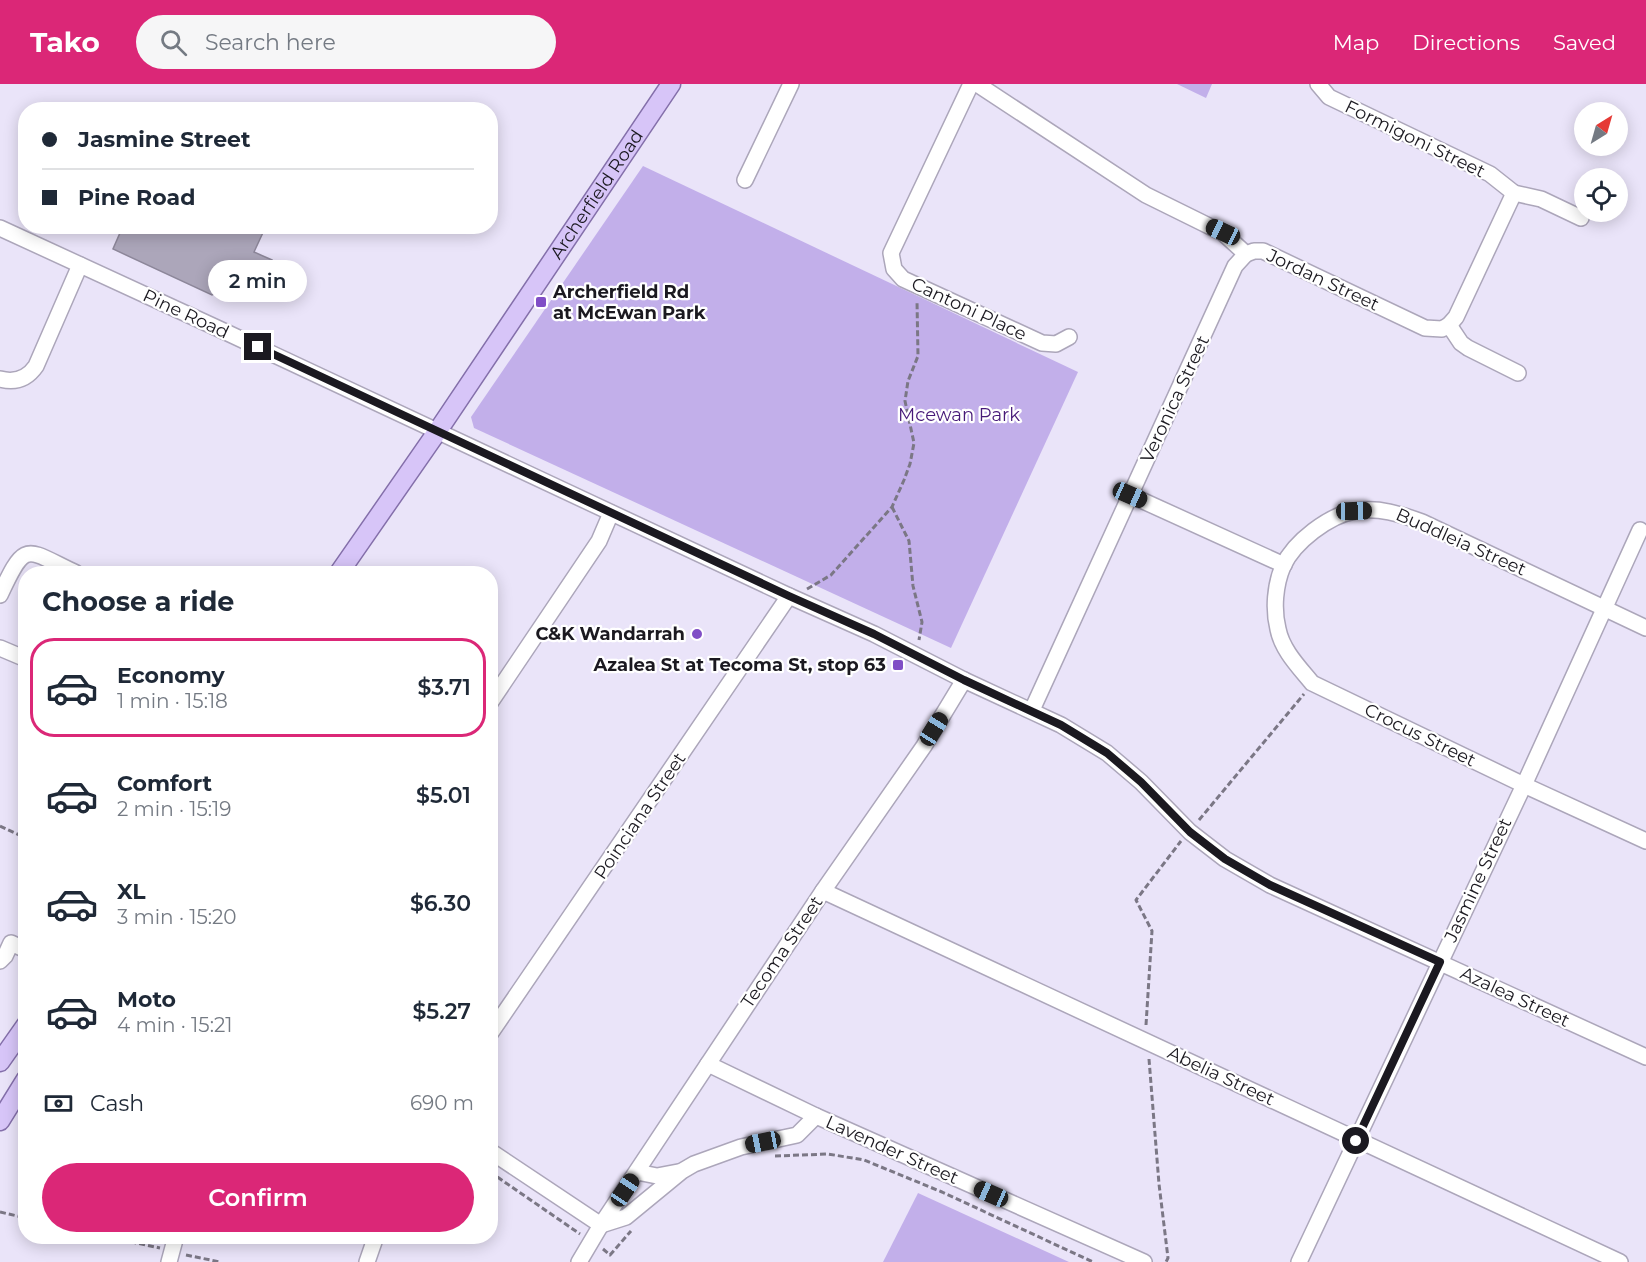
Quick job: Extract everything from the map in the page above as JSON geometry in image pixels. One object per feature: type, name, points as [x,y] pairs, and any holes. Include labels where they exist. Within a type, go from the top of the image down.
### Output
[{"type":"main road","name":"Archerfield Road","points":[[344,566],[437,432],[670,84]]},
{"type":"main road","points":[[0,1062],[18,1036]]},
{"type":"main road","points":[[0,1121],[18,1092]]},
{"type":"street","points":[[745,180],[791,84]]},
{"type":"street","name":"Cantoni Place","points":[[971,84],[891,253],[894,269],[903,279],[1042,343],[1056,344],[1069,337]]},
{"type":"street","name":"Jordan Street","points":[[977,84],[1146,195],[1223,232],[1246,254],[1263,251],[1425,328],[1442,329],[1449,325]]},
{"type":"street","name":"Formigoni Street","points":[[1318,84],[1329,97],[1336,101],[1490,174],[1514,193],[1541,199],[1574,215]]},
{"type":"street","points":[[1514,193],[1456,317],[1449,325],[1461,343],[1468,348],[1518,373]]},
{"type":"street","name":"Pine Road","points":[[0,228],[437,432]]},
{"type":"street","name":"Veronica Street","points":[[1032,710],[1235,266],[1246,254]]},
{"type":"street","points":[[0,379],[12,381],[26,377],[36,366],[80,265]]},
{"type":"street","name":"Azalea Street","points":[[437,432],[874,634],[964,680],[1032,710],[1107,753],[1141,782],[1190,832],[1225,859],[1270,885],[1646,1057]]},
{"type":"street","points":[[1130,495],[1284,565]]},
{"type":"street","name":"Buddleia Street","points":[[1284,565],[1301,542],[1329,520],[1354,511],[1388,510],[1422,522],[1646,628]]},
{"type":"street","points":[[498,691],[599,541],[611,513]]},
{"type":"street","name":"Jasmine Street","points":[[1299,1262],[1524,785],[1640,530]]},
{"type":"street","points":[[0,595],[14,564],[23,555],[33,553],[61,566]]},
{"type":"street","name":"Crocus Street","points":[[1284,565],[1275,594],[1278,630],[1290,656],[1312,683],[1646,841]]},
{"type":"street","name":"Poinciana Street","points":[[498,1022],[789,596]]},
{"type":"street","points":[[0,648],[18,656]]},
{"type":"street","name":"Tecoma Street","points":[[579,1262],[601,1225],[823,891],[924,746],[964,680]]},
{"type":"street","name":"Abelia Street","points":[[823,891],[1620,1262]]},
{"type":"street","points":[[0,961],[5,956],[5,940]]},
{"type":"street","name":"Lavender Street","points":[[708,1064],[816,1116],[1144,1262]]},
{"type":"street","points":[[498,1156],[601,1225],[626,1217],[682,1171],[694,1164],[741,1147],[798,1135],[816,1116]]},
{"type":"street","points":[[637,1172],[657,1176],[682,1171]]},
{"type":"street","points":[[169,1262],[174,1244]]},
{"type":"street","points":[[367,1262],[373,1244]]},
{"type":"path","points":[[789,596],[818,585],[831,575],[892,507],[910,464],[914,443],[905,401],[918,356],[919,287]]},
{"type":"path","points":[[892,507],[909,541],[913,586],[922,621],[919,638],[921,658]]},
{"type":"path","points":[[1166,1262],[1168,1258],[1159,1184],[1146,1026],[1152,931],[1136,900],[1171,853],[1312,683]]},
{"type":"path","points":[[0,826],[18,834]]},
{"type":"path","points":[[774,1156],[828,1154],[864,1160],[942,1192],[1093,1262]]},
{"type":"path","points":[[498,1177],[610,1255],[633,1230]]},
{"type":"path","points":[[0,1212],[18,1216]]},
{"type":"green space","points":[[1177,84],[1212,84],[1206,98]]},
{"type":"green space","name":"Mcewan Park","points":[[643,166],[1078,372],[951,648],[474,428],[471,417]]},
{"type":"green space","points":[[918,1193],[1069,1262],[883,1262]]},
{"type":"building","points":[[120,234],[262,234],[254,252],[272,260],[256,295],[235,285],[212,295],[113,249]]},
{"type":"place","name":"Archerfield Rd at McEwan Park","points":[[541,302]]},
{"type":"place","name":"C&K Wandarrah","points":[[697,634]]},
{"type":"place","name":"Azalea St at Tecoma St, stop 63","points":[[898,665]]},
{"type":"route","points":[[258,347],[874,634],[964,680],[1061,725],[1107,753],[1141,782],[1190,832],[1225,859],[1270,885],[1440,962],[1356,1141]]}]
